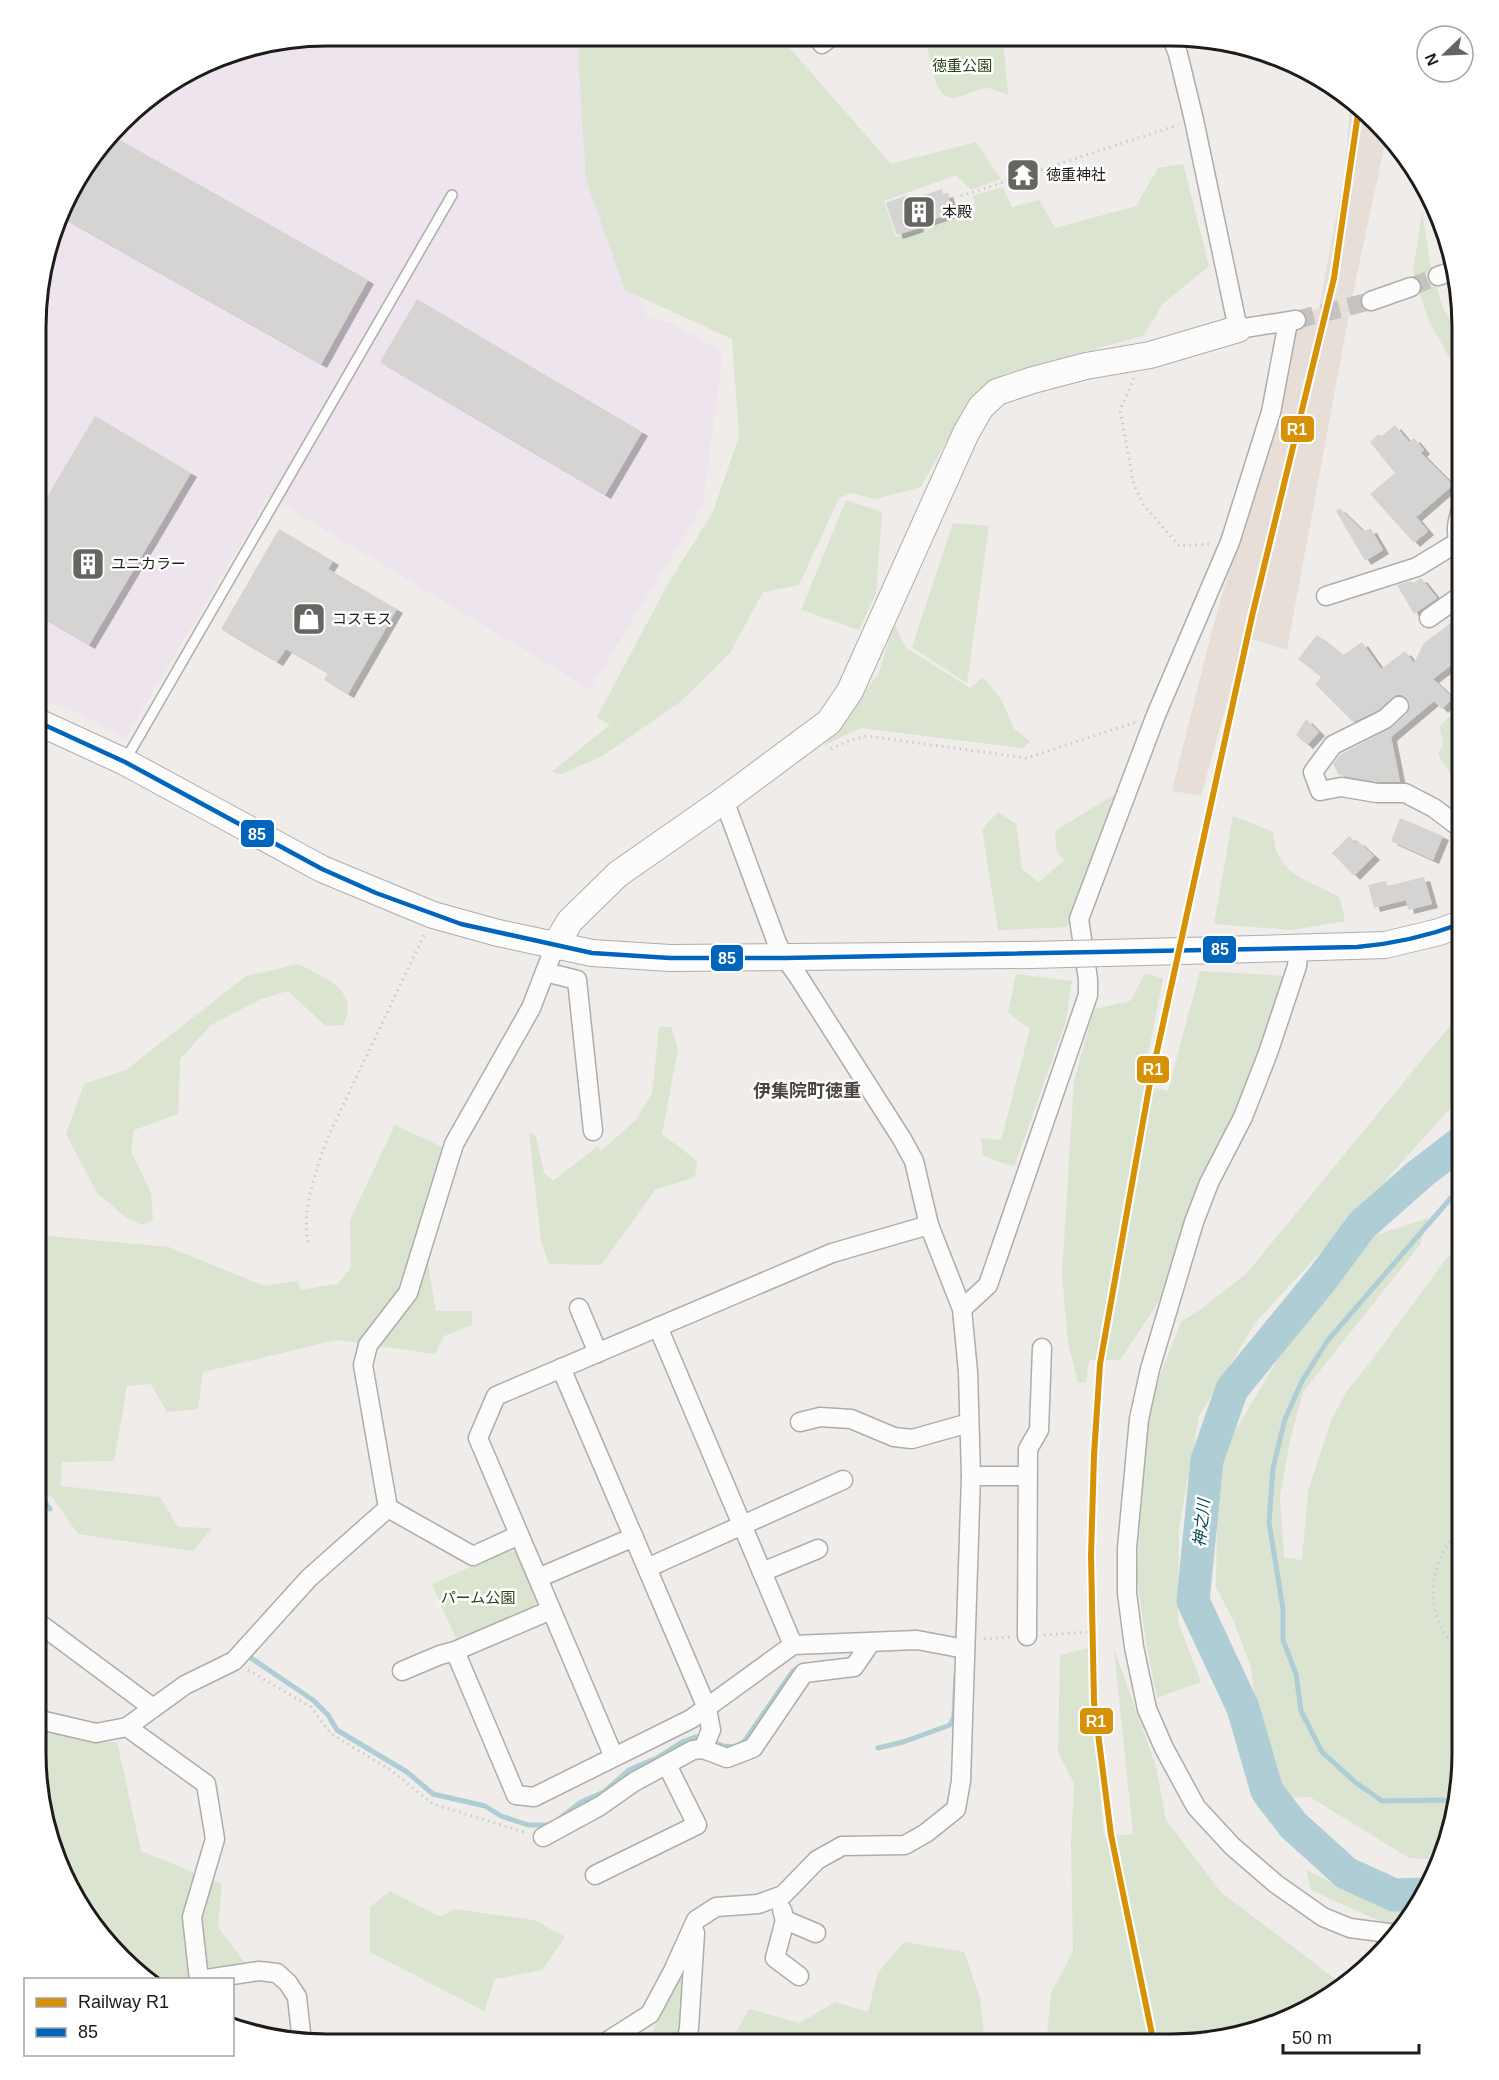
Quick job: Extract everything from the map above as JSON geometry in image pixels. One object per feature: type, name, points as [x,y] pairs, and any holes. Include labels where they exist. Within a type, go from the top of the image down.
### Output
[{"type":"street","points":[[1175,46],[1194,120],[1238,329]]},
{"type":"street","points":[[1371,301],[1411,287]]},
{"type":"street","points":[[388,1508],[363,1365],[368,1344],[408,1293],[454,1144],[531,1008],[555,946],[570,921],[618,874],[724,800],[829,722],[850,691],[966,433],[981,407],[997,392],[1086,366],[1150,355],[1238,329],[1292,321],[1271,412],[1230,542],[1156,715],[1079,919],[1088,979],[1088,995],[988,1285],[962,1309]]},
{"type":"street","points":[[1326,596],[1417,567],[1452,550]]},
{"type":"street","points":[[1429,618],[1452,602]]},
{"type":"street","points":[[1399,706],[1385,719],[1333,745],[1313,772],[1320,791],[1341,787],[1377,793],[1405,793],[1434,808],[1452,822]]},
{"type":"street","points":[[46,726],[125,762],[322,869],[433,915],[555,946],[627,956],[670,958],[1031,955],[1385,945],[1452,927]]},
{"type":"street","points":[[619,2034],[650,2014],[696,1920],[716,1907],[758,1904],[783,1895],[817,1860],[842,1846],[905,1845],[926,1833],[956,1809],[961,1781],[970,1476],[968,1372],[962,1309],[929,1225],[914,1161],[777,943],[724,800]]},
{"type":"street","points":[[1299,948],[1297,966],[1268,1053],[1243,1117],[1209,1183],[1194,1222],[1150,1369],[1139,1419],[1127,1548],[1128,1602],[1134,1647],[1147,1709],[1164,1748],[1196,1807],[1232,1846],[1276,1884],[1323,1917],[1350,1928],[1387,1933]]},
{"type":"street","points":[[545,972],[578,980],[593,1131]]},
{"type":"street","points":[[614,1757],[478,1438],[496,1396],[832,1253],[929,1225]]},
{"type":"street","points":[[579,1308],[598,1353]]},
{"type":"street","points":[[658,1327],[793,1645]]},
{"type":"street","points":[[1027,1636],[1028,1449],[1040,1430],[1042,1348]]},
{"type":"street","points":[[561,1368],[707,1708],[708,1740],[727,1758],[753,1748],[804,1673],[854,1667],[871,1642]]},
{"type":"street","points":[[800,1422],[820,1417],[851,1419],[894,1437],[912,1439],[969,1423]]},
{"type":"street","points":[[970,1476],[1027,1476]]},
{"type":"street","points":[[647,1568],[843,1480]]},
{"type":"street","points":[[388,1508],[473,1556],[519,1534]]},
{"type":"street","points":[[46,1721],[96,1733],[127,1727],[185,1685],[234,1661],[309,1578],[388,1508]]},
{"type":"street","points":[[537,1578],[634,1537]]},
{"type":"street","points":[[762,1572],[818,1549]]},
{"type":"street","points":[[402,1671],[551,1610]]},
{"type":"street","points":[[46,1628],[153,1708]]},
{"type":"street","points":[[455,1651],[516,1795],[534,1797],[691,1719],[793,1645],[917,1640],[964,1649]]},
{"type":"street","points":[[127,1727],[206,1784],[215,1839],[192,1917],[199,1978]]},
{"type":"street","points":[[543,1836],[600,1806],[634,1782],[708,1740]]},
{"type":"street","points":[[595,1875],[697,1825],[667,1765]]},
{"type":"street","points":[[778,1897],[785,1920],[775,1958],[799,1976]]},
{"type":"street","points":[[687,2034],[696,1920]]},
{"type":"street","points":[[785,1920],[816,1933]]},
{"type":"street","points":[[212,1978],[259,1971],[277,1973],[288,1983],[297,1997],[301,2032]]},
{"type":"lane","points":[[125,762],[452,195]]},
{"type":"path","points":[[962,196],[1162,131]]},
{"type":"path","points":[[1150,355],[1133,380],[1120,410],[1134,485],[1143,504],[1179,546],[1230,542]]},
{"type":"path","points":[[827,752],[848,741],[866,736],[1027,758],[1156,715]]},
{"type":"path","points":[[308,1242],[305,1230],[315,1171],[324,1145],[433,915]]},
{"type":"path","points":[[1452,1541],[1437,1566],[1433,1597],[1442,1632],[1452,1640]]},
{"type":"path","points":[[234,1661],[312,1707],[331,1734],[389,1769],[434,1804],[510,1829],[543,1836]]},
{"type":"shaded area","points":[[328,46],[584,46],[618,253],[647,316],[671,323],[723,353],[703,505],[590,689],[269,496],[125,739],[82,714],[46,701],[46,328],[49,291],[61,237],[75,203],[94,171],[116,142],[142,116],[171,94],[203,75],[255,56],[291,49]]},
{"type":"shaded area","points":[[1350,111],[1385,144],[1353,293],[1287,650],[1245,637],[1201,796],[1172,791],[1214,623],[1276,411],[1298,314],[1319,308],[1345,169]]},
{"type":"green space","points":[[578,46],[788,46],[891,164],[976,142],[1001,179],[971,190],[956,175],[884,201],[896,237],[976,212],[973,196],[1003,187],[1012,207],[1039,200],[1055,228],[1136,206],[1158,168],[1183,164],[1209,266],[1163,304],[1143,336],[1007,373],[976,393],[921,487],[876,499],[851,493],[839,498],[799,585],[763,592],[730,653],[680,702],[604,755],[562,774],[551,772],[610,725],[597,717],[668,584],[713,512],[739,436],[732,339],[625,290],[586,180]]},
{"type":"green space","name":"徳重公園","points":[[928,46],[1004,46],[1008,95],[986,88],[954,98],[947,97],[937,84]]},
{"type":"green space","points":[[1422,211],[1430,262],[1442,306],[1452,324],[1452,361],[1428,319],[1413,272]]},
{"type":"green space","points":[[846,500],[882,512],[876,593],[859,630],[801,610]]},
{"type":"green space","points":[[953,523],[989,526],[967,683],[912,647]]},
{"type":"green space","points":[[894,623],[906,648],[970,688],[983,677],[1001,699],[1014,729],[1030,741],[1023,748],[861,728],[825,745],[879,673]]},
{"type":"green space","points":[[1452,714],[1452,776],[1438,755],[1443,744],[1440,726]]},
{"type":"green space","points":[[1117,793],[1067,927],[998,930],[982,829],[998,812],[1016,824],[1022,869],[1039,882],[1065,860],[1057,853],[1055,831]]},
{"type":"green space","points":[[1233,816],[1273,832],[1277,853],[1283,863],[1298,876],[1340,898],[1345,921],[1291,930],[1214,924]]},
{"type":"green space","points":[[299,964],[329,980],[344,994],[347,1013],[343,1025],[326,1026],[288,991],[261,999],[211,1025],[180,1059],[178,1114],[134,1130],[131,1151],[151,1193],[153,1220],[142,1225],[127,1218],[97,1193],[66,1134],[84,1084],[126,1070],[246,976]]},
{"type":"green space","points":[[1200,971],[1288,976],[1260,1056],[1196,1202],[1159,1301],[1120,1360],[1089,1360],[1086,1382],[1078,1383],[1068,1343],[1062,1274],[1074,1081],[1094,1009],[1130,1001],[1145,974],[1163,978],[1142,1085],[1168,1091]]},
{"type":"green space","points":[[1016,974],[1072,981],[1066,1021],[1014,1167],[983,1156],[981,1138],[1001,1140],[1030,1029],[1008,1013]]},
{"type":"green space","points":[[1452,1023],[1452,1106],[1255,1323],[1199,1416],[1179,1527],[1178,1622],[1201,1682],[1157,1698],[1137,1578],[1143,1463],[1152,1396],[1181,1322],[1247,1273]]},
{"type":"green space","points":[[659,1027],[671,1027],[678,1049],[662,1134],[697,1161],[695,1177],[655,1190],[601,1265],[549,1264],[541,1241],[529,1132],[536,1136],[544,1173],[553,1181],[598,1146],[600,1152],[636,1120],[652,1094]]},
{"type":"green space","points":[[395,1125],[442,1147],[424,1212],[430,1278],[436,1311],[472,1311],[472,1325],[444,1336],[435,1354],[336,1340],[203,1372],[198,1409],[167,1412],[151,1384],[127,1386],[114,1461],[62,1462],[61,1486],[160,1497],[178,1527],[212,1528],[193,1551],[78,1534],[52,1497],[46,1496],[46,1236],[169,1247],[264,1286],[297,1281],[301,1290],[337,1284],[351,1268],[350,1220]]},
{"type":"green space","points":[[1428,1218],[1420,1245],[1303,1392],[1290,1440],[1280,1497],[1284,1557],[1302,1560],[1308,1491],[1332,1418],[1349,1388],[1448,1256],[1452,1256],[1452,1771],[1443,1825],[1431,1859],[1409,1858],[1310,1797],[1285,1798],[1256,1708],[1251,1667],[1234,1622],[1216,1587],[1218,1459],[1303,1318],[1378,1232],[1380,1234]]},
{"type":"green space","name":"パーム公園","points":[[510,1549],[517,1554],[536,1599],[534,1608],[457,1641],[432,1584]]},
{"type":"green space","points":[[1088,1648],[1104,1837],[1133,1834],[1114,1649],[1156,1766],[1166,1820],[1221,1892],[1336,1980],[1296,2005],[1262,2019],[1226,2028],[1171,2034],[1047,2034],[1051,1993],[1073,1952],[1071,1845],[1074,1783],[1058,1752],[1060,1655]]},
{"type":"green space","points":[[46,1709],[91,1743],[117,1742],[141,1851],[222,1884],[218,1927],[246,1964],[194,1969],[193,1978],[161,1978],[142,1964],[116,1938],[84,1893],[61,1843],[52,1807],[47,1771]]},
{"type":"green space","points":[[1306,1870],[1387,1909],[1405,1909],[1394,1923],[1384,1923],[1311,1890]]},
{"type":"green space","points":[[390,1891],[441,1917],[454,1909],[534,1920],[565,1937],[542,1970],[495,1979],[484,2011],[370,1952],[370,1907]]},
{"type":"green space","points":[[904,1942],[964,1952],[980,1998],[984,2034],[735,2034],[749,2009],[800,2023],[835,2002],[868,2012],[878,1973]]},
{"type":"green space","points":[[678,1968],[686,1972],[698,2034],[652,2034]]},
{"type":"building","points":[[119,139],[368,280],[321,364],[68,221],[75,203],[94,171]]},
{"type":"building","name":"本殿","points":[[942,189],[943,194],[947,193],[952,209],[949,210],[950,214],[917,225],[918,228],[897,235],[886,203],[907,195],[909,200]]},
{"type":"building","points":[[417,299],[642,432],[605,495],[380,362]]},
{"type":"building","name":"ユニカラー","points":[[95,416],[191,473],[89,645],[46,620],[46,499]]},
{"type":"building","points":[[1395,425],[1409,442],[1414,438],[1424,450],[1421,453],[1452,484],[1416,517],[1428,531],[1414,543],[1370,494],[1395,473],[1370,442],[1378,434],[1382,436]]},
{"type":"building","points":[[1339,508],[1363,531],[1371,529],[1383,550],[1365,561],[1336,511]]},
{"type":"building","name":"コスモス","points":[[279,529],[333,561],[328,569],[397,609],[348,694],[324,680],[328,673],[286,649],[277,662],[221,629]]},
{"type":"building","points":[[1421,578],[1437,598],[1414,614],[1397,585],[1411,581],[1413,583]]},
{"type":"building","points":[[1452,622],[1452,664],[1433,679],[1452,699],[1442,709],[1434,701],[1391,737],[1400,782],[1378,782],[1339,775],[1333,764],[1340,755],[1392,727],[1407,714],[1410,704],[1407,698],[1396,695],[1379,710],[1353,722],[1315,684],[1321,677],[1298,659],[1317,635],[1343,655],[1362,642],[1381,669],[1405,651],[1414,663],[1424,643]]},
{"type":"building","points":[[1306,719],[1319,732],[1307,745],[1296,735]]},
{"type":"building","points":[[1400,818],[1443,836],[1433,860],[1391,841]]},
{"type":"building","points":[[1349,836],[1374,856],[1354,876],[1332,853]]},
{"type":"building","points":[[1424,877],[1432,904],[1408,910],[1406,900],[1374,908],[1368,885],[1386,881],[1387,886]]},
{"type":"waterway","name":"神之川","points":[[1414,1894],[1394,1895],[1346,1873],[1293,1825],[1267,1791],[1243,1708],[1193,1601],[1207,1460],[1232,1389],[1322,1279],[1362,1225],[1421,1173],[1452,1149]]},
{"type":"waterway","points":[[1448,1801],[1382,1801],[1355,1782],[1322,1752],[1301,1711],[1296,1674],[1283,1640],[1283,1609],[1269,1522],[1273,1468],[1285,1419],[1302,1381],[1328,1340],[1452,1197]]},
{"type":"waterway","points":[[46,1504],[50,1509]]},
{"type":"waterway","points":[[251,1658],[313,1700],[328,1715],[337,1730],[407,1772],[433,1794],[485,1806],[501,1816],[528,1825],[551,1824]]},
{"type":"waterway","points":[[559,1819],[581,1802],[604,1792],[629,1770],[657,1758],[682,1742],[695,1737],[702,1737],[723,1746],[734,1747],[744,1742],[793,1671],[799,1668]]},
{"type":"waterway","points":[[878,1748],[903,1742],[950,1725],[954,1717],[956,1674]]},
{"type":"tunnel","points":[[1411,287],[1438,276]]},
{"type":"tunnel","points":[[1296,320],[1371,301]]},
{"type":"rail line","name":"R1","points":[[1152,2034],[1111,1835],[1094,1702],[1091,1555],[1100,1364],[1149,1088],[1252,616],[1334,278],[1358,117]]},
{"type":"transit line","name":"85","points":[[46,726],[125,762],[322,869],[376,893],[461,924],[592,953],[670,958],[785,958],[1357,947],[1410,939],[1452,927]]},
{"type":"place","name":"徳重神社","points":[[1023,175]]},
{"type":"place","name":"本殿","points":[[919,212]]},
{"type":"place","name":"ユニカラー","points":[[88,564]]},
{"type":"place","name":"コスモス","points":[[309,619]]},
{"type":"district","name":"伊集院町徳重","points":[[807,1091]]}]
